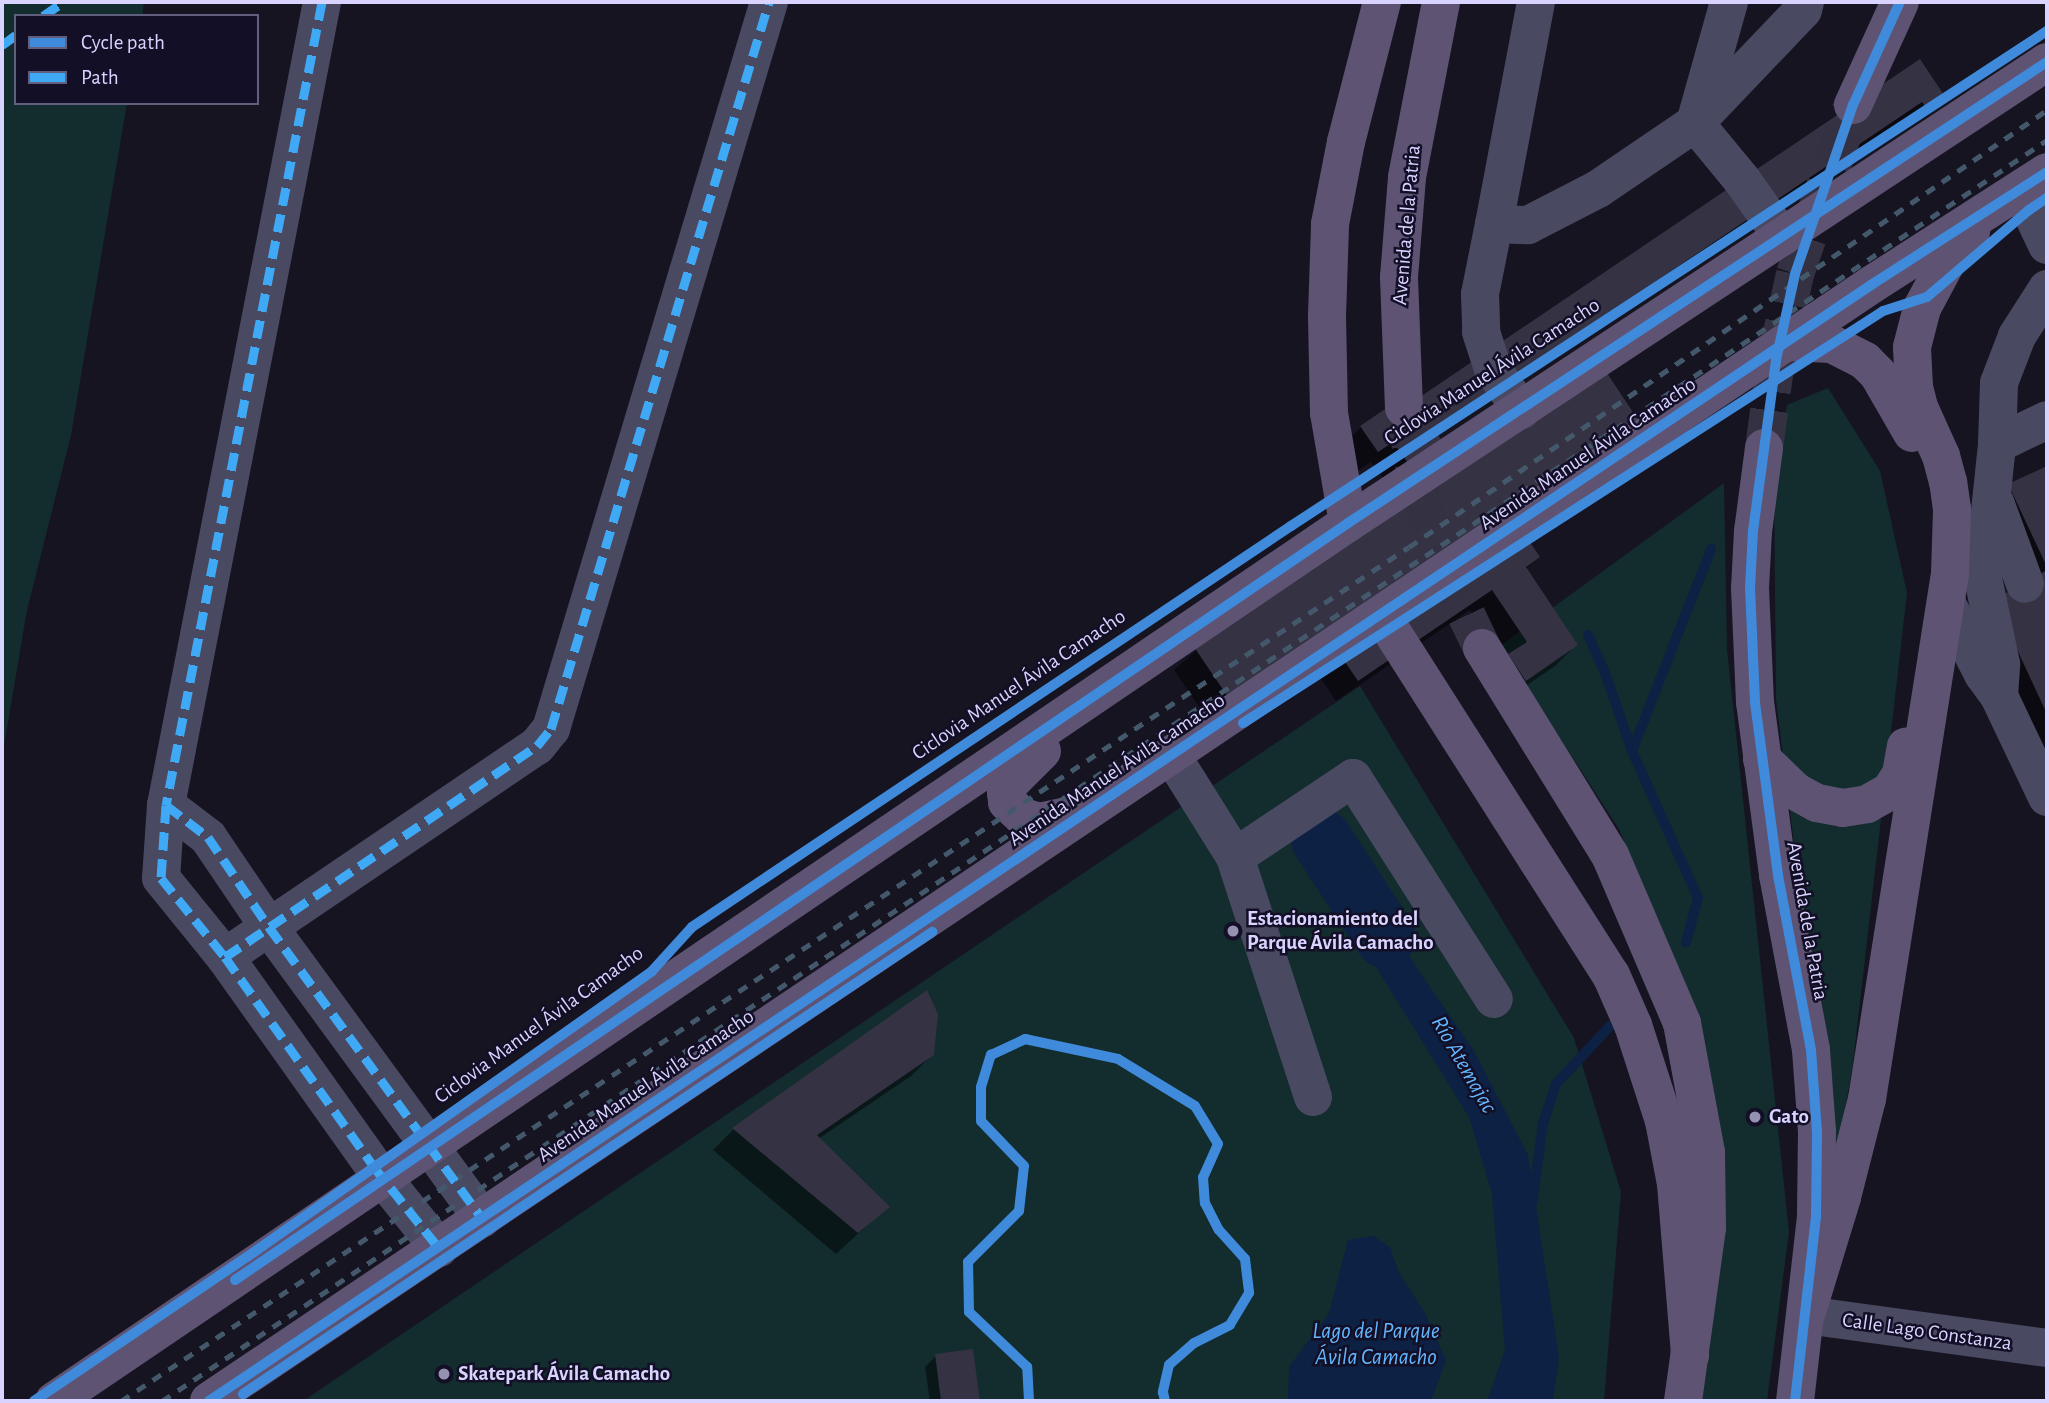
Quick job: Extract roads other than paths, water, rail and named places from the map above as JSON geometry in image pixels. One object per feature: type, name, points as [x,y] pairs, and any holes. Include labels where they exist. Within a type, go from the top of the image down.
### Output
[{"type":"main road","points":[[1348,523],[1329,414],[1327,316],[1330,224],[1346,142],[1382,2]]},
{"type":"main road","name":"Avenida de la Patria","points":[[1404,408],[1399,277],[1407,177],[1441,2]]},
{"type":"main road","points":[[1853,105],[1900,2]]},
{"type":"main road","points":[[54,1401],[1348,523],[2047,62]]},
{"type":"main road","name":"Avenida Manuel Ávila Camacho","points":[[209,1401],[1788,342],[2034,181]]},
{"type":"main road","points":[[1806,1315],[1842,1197],[1867,1100],[1946,602],[1953,542],[1952,509],[1941,456],[1919,407],[1914,387],[1912,347],[1922,308],[1933,285],[1966,236],[1989,212]]},
{"type":"main road","points":[[1762,759],[1795,791],[1829,807],[1867,804],[1890,791],[1903,765],[1938,551],[1934,512],[1917,444],[1878,374],[1850,351],[1832,344],[1788,342]]},
{"type":"main road","name":"Avenida de la Patria","points":[[1764,448],[1753,531],[1751,645],[1762,759],[1778,875],[1811,1050],[1817,1132],[1816,1217],[1795,1401]]},
{"type":"main road","points":[[1382,616],[1452,731],[1611,975],[1633,1025],[1661,1110],[1676,1184],[1690,1355]]},
{"type":"main road","points":[[1482,648],[1610,855],[1682,1023],[1706,1152],[1707,1228],[1683,1401]]},
{"type":"main road","points":[[1097,807],[1061,819],[1039,822],[1012,809],[1006,792],[1020,771],[1150,659]]},
{"type":"street","points":[[322,2],[166,804],[161,878],[225,957],[383,1180],[439,1248]]},
{"type":"street","points":[[225,957],[537,746],[551,729],[769,2]]},
{"type":"street","points":[[1426,74],[1458,2]]},
{"type":"street","points":[[1521,410],[1493,369],[1481,332],[1480,294],[1536,2]]},
{"type":"street","points":[[1695,123],[1729,2]]},
{"type":"street","points":[[1494,224],[1528,225],[1598,189],[1695,123],[1803,9],[1805,2]]},
{"type":"street","points":[[1873,58],[1882,2]]},
{"type":"street","points":[[1695,123],[1742,180],[1782,237]]},
{"type":"street","points":[[2034,181],[2047,245]]},
{"type":"street","points":[[1999,696],[2001,664],[1983,579],[1997,444],[1999,383],[2017,336],[2047,289]]},
{"type":"street","points":[[1997,444],[2047,420]]},
{"type":"street","points":[[1992,493],[2025,584]]},
{"type":"street","points":[[1946,602],[1983,674],[1999,696],[2047,797]]},
{"type":"street","points":[[1172,756],[1235,857],[1313,1097]]},
{"type":"street","points":[[1235,857],[1353,778],[1494,999]]},
{"type":"street","points":[[166,804],[208,837],[269,927],[482,1218]]},
{"type":"street","name":"Calle Lago Constanza","points":[[1806,1315],[2047,1348]]},
{"type":"water","points":[[1339,867],[1352,873],[1474,1051],[1528,1155],[1559,1357],[1553,1401],[1487,1401],[1505,1350],[1492,1194],[1469,1117],[1327,888]]},
{"type":"water","name":"Lago del Parque Ávila Camacho","points":[[1373,1236],[1390,1247],[1399,1273],[1425,1313],[1446,1360],[1431,1401],[1288,1401],[1289,1367],[1329,1313],[1348,1240]]},
{"type":"waterway","points":[[1632,751],[1711,549]]},
{"type":"waterway","points":[[1588,635],[1605,673],[1632,751],[1698,898],[1686,942]]},
{"type":"waterway","name":"Río Atemajac","points":[[1321,839],[1385,937]]},
{"type":"waterway","points":[[1532,1204],[1543,1124],[1556,1084],[1611,1025]]},
{"type":"tunnel","points":[[1764,448],[1776,360],[1795,274],[1853,105]]},
{"type":"tunnel","points":[[1404,408],[1419,492],[1442,564],[1482,648]]},
{"type":"railway","points":[[121,1401],[1409,547],[2047,110]]},
{"type":"railway","points":[[162,1401],[2047,140]]},
{"type":"place","name":"Estacionamiento del Parque Ávila Camacho","points":[[1233,931]]},
{"type":"place","name":"Gato","points":[[1755,1117]]},
{"type":"place","name":"Skatepark Ávila Camacho","points":[[444,1374]]}]
